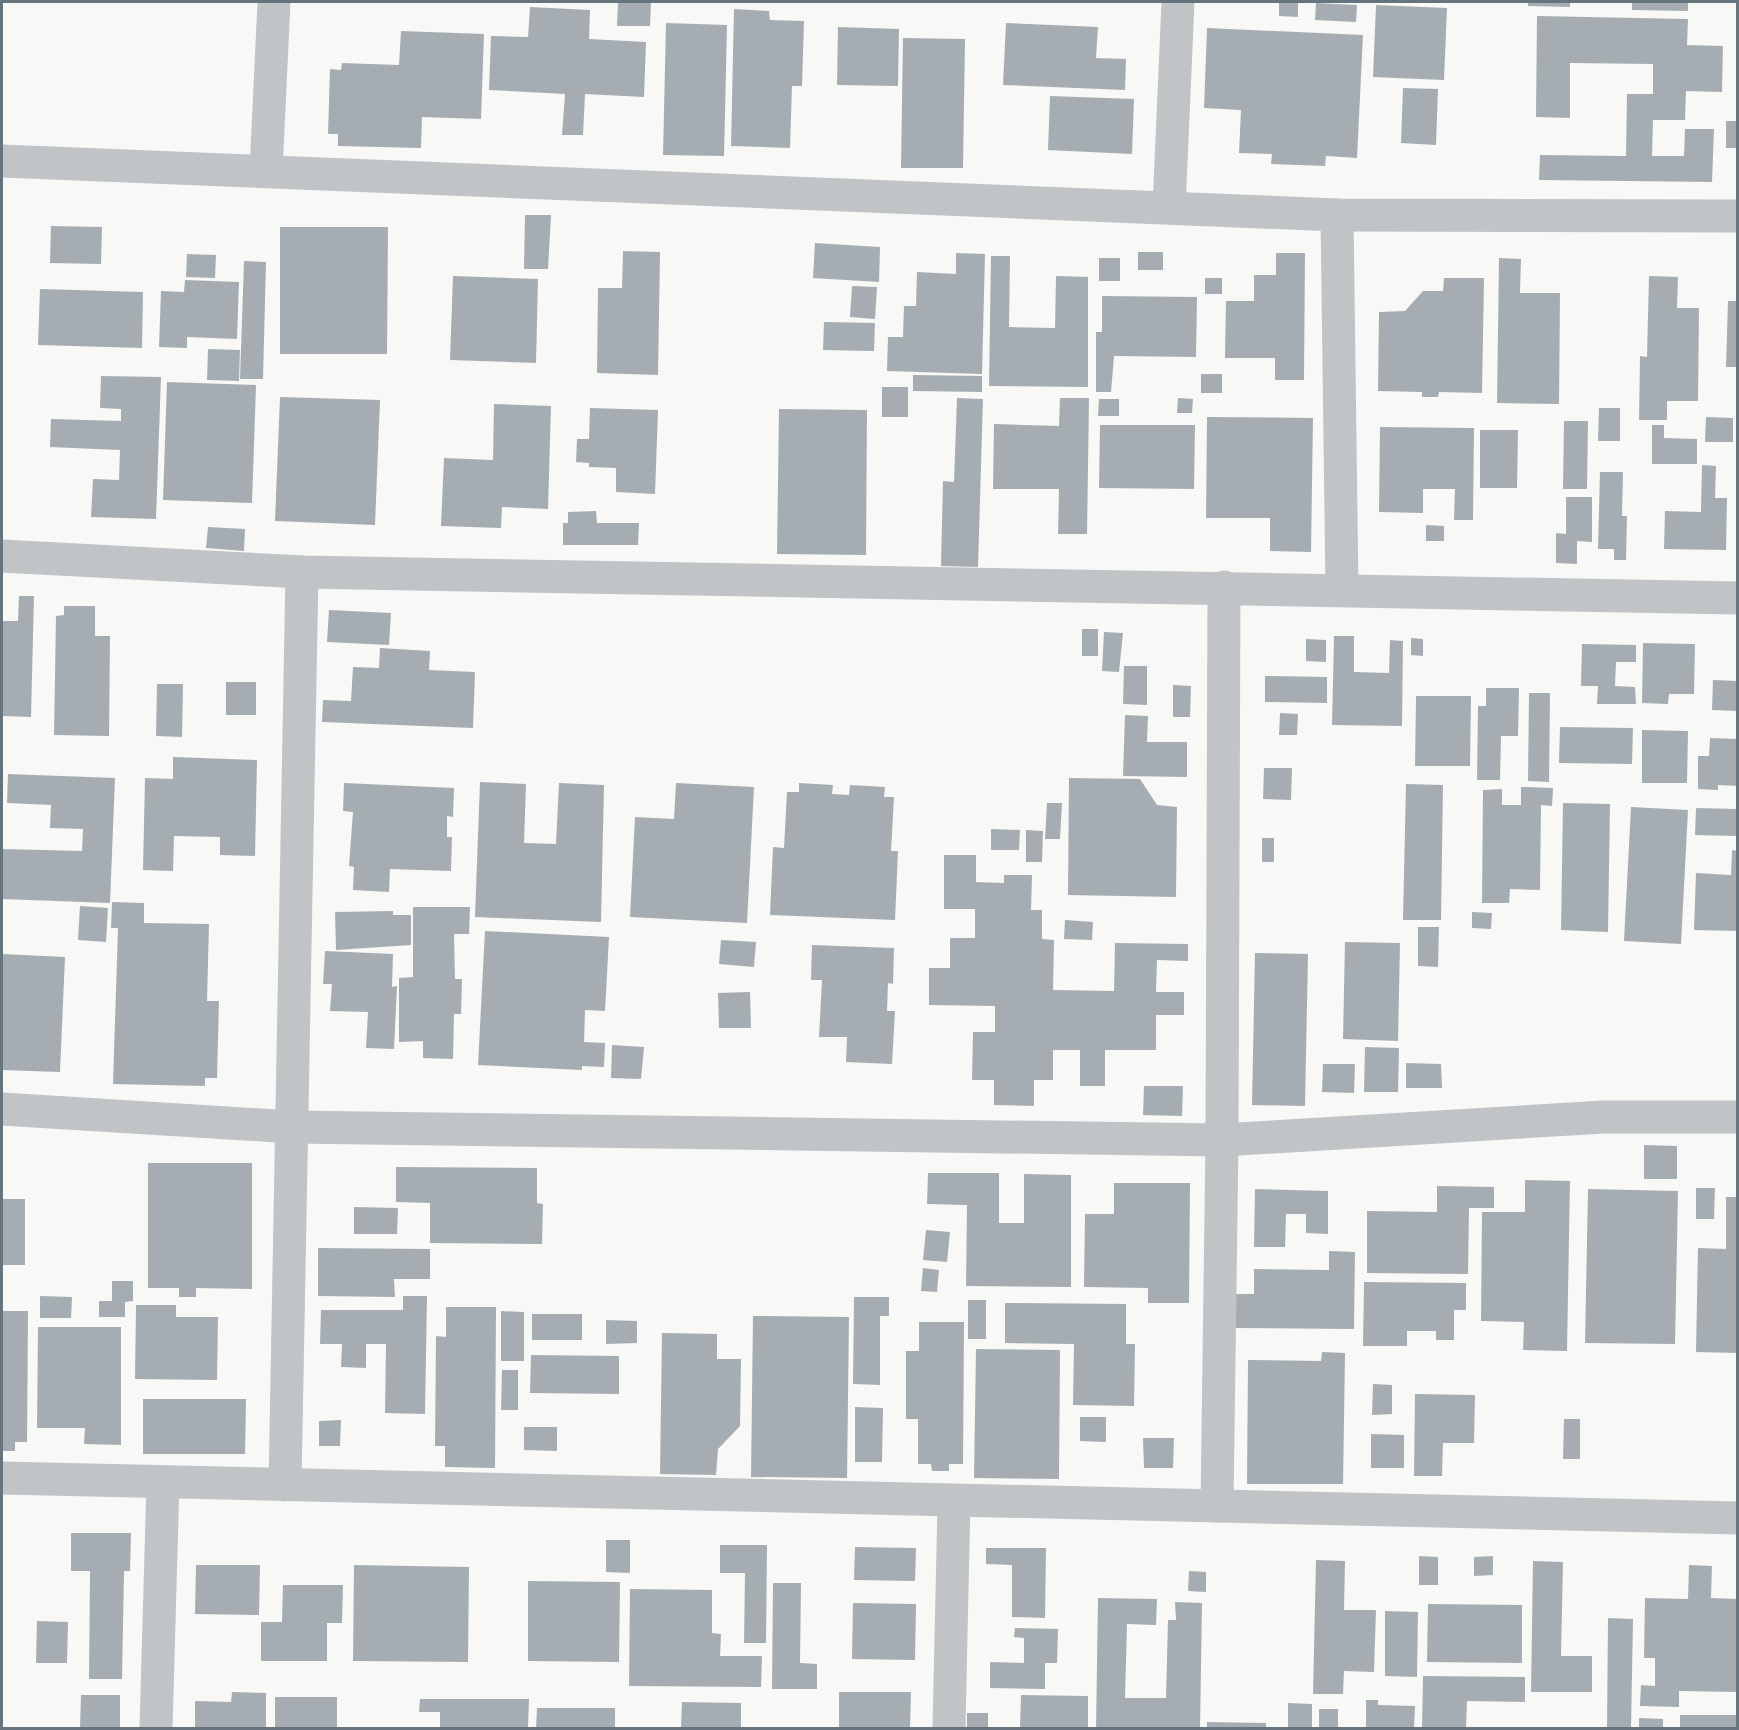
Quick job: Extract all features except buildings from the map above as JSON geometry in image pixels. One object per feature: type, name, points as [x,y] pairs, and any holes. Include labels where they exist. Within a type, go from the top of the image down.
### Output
[{"type":"street","points":[[266,171],[274,2]]},
{"type":"street","points":[[1169,207],[1178,2]]},
{"type":"street","points":[[2,161],[1337,215],[1737,216]]},
{"type":"street","points":[[1337,215],[1342,590]]},
{"type":"street","points":[[2,556],[302,572],[1737,598]]},
{"type":"street","points":[[285,1485],[302,572]]},
{"type":"street","points":[[1217,1506],[1222,1140],[1224,587]]},
{"type":"street","points":[[2,1109],[293,1127],[1222,1140],[1604,1117],[1737,1117]]},
{"type":"street","points":[[2,1478],[1737,1518]]},
{"type":"street","points":[[156,1728],[163,1482]]},
{"type":"street","points":[[949,1728],[954,1501]]}]
